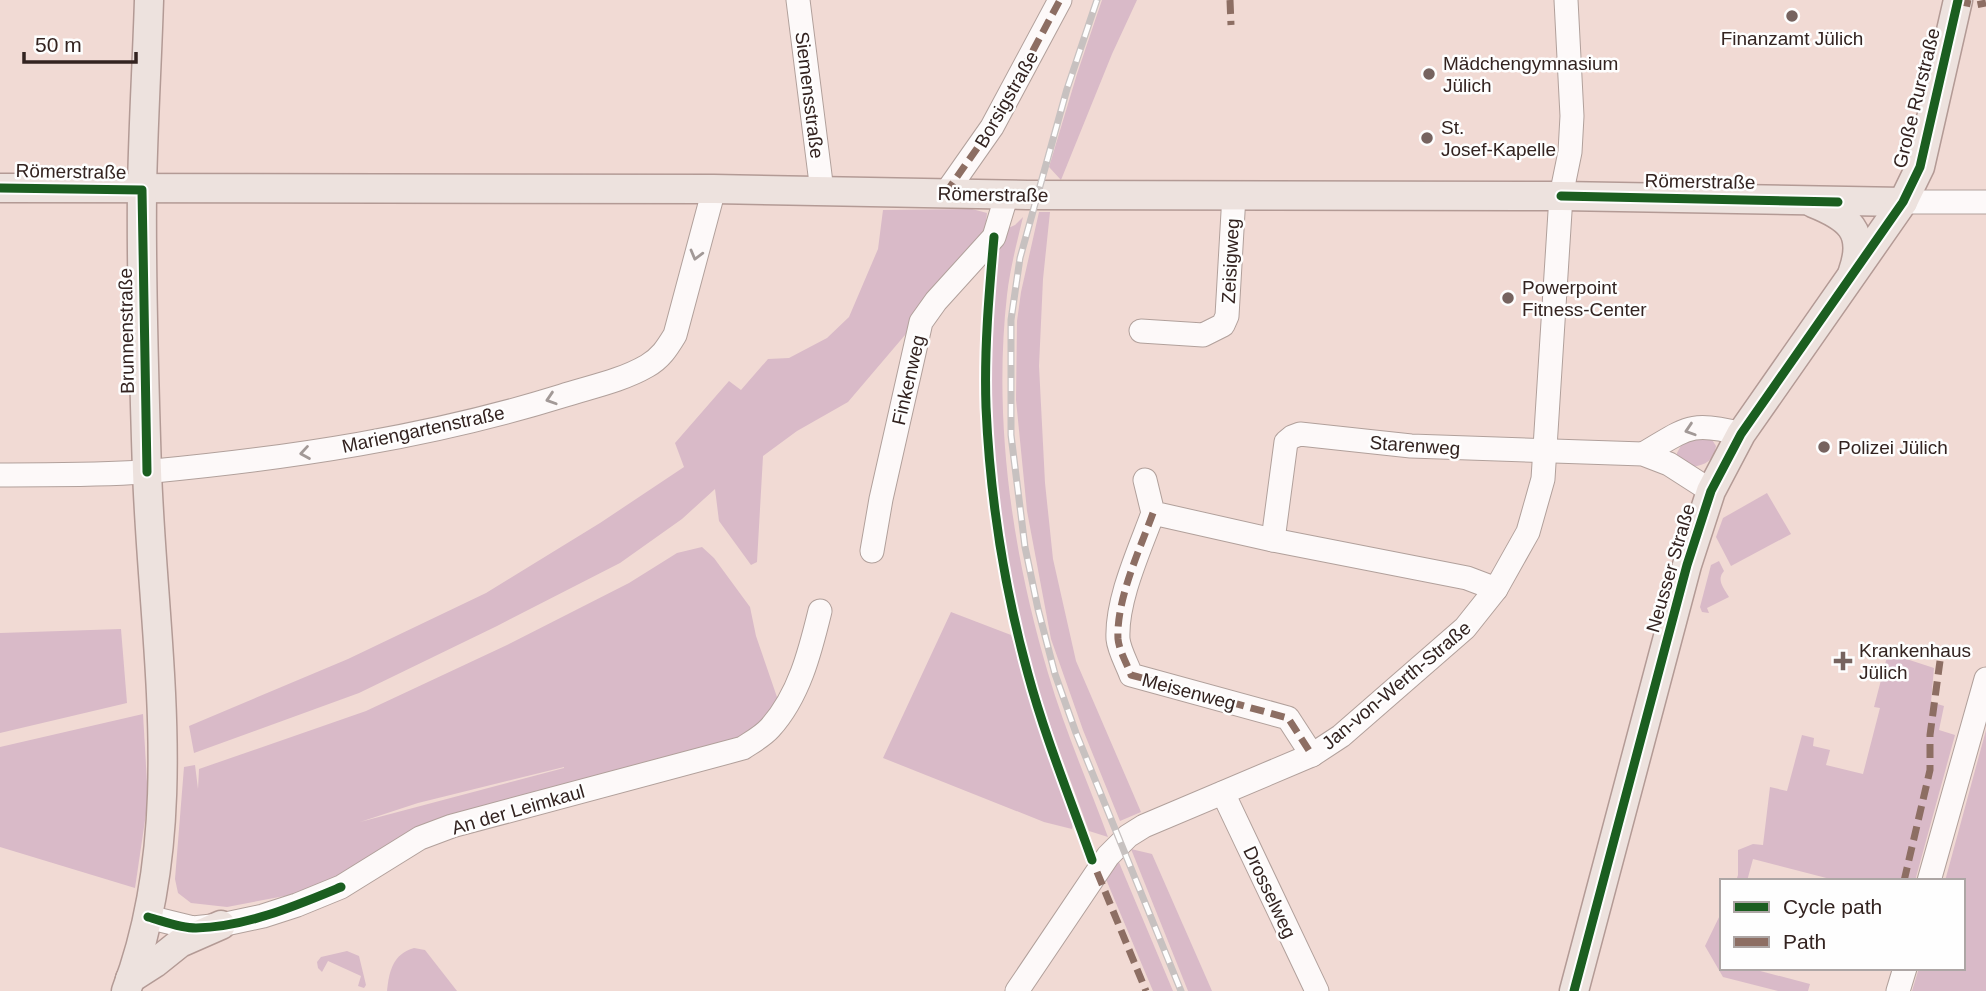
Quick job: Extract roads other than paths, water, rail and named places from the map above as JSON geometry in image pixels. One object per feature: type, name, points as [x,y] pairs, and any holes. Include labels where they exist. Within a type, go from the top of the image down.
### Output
[{"type":"main road","name":"Brunnenstraße","points":[[128,985],[148,917],[155,880],[163,743],[147,472],[142,190],[149,0]]},
{"type":"main road","name":"Große Rurstraße","points":[[1903,202],[1920,167],[1956,0]]},
{"type":"main road","name":"Römerstraße","points":[[0,188],[714,189],[945,194],[1561,196],[1903,202]]},
{"type":"main road","points":[[1807,201],[1830,210],[1846,220],[1854,230],[1859,244],[1852,275]]},
{"type":"main road","name":"Neusser Straße","points":[[1574,991],[1687,565],[1711,491],[1741,434],[1903,202]]},
{"type":"main road","points":[[128,985],[180,943],[221,925]]},
{"type":"street","name":"Siemensstraße","points":[[798,0],[822,191]]},
{"type":"street","name":"Borsigstraße","points":[[945,194],[998,118],[1060,0]]},
{"type":"street","name":"Jan-von-Werth-Straße","points":[[1017,991],[1113,849],[1144,826],[1312,755],[1341,736],[1465,628],[1496,589],[1528,532],[1543,479],[1561,196],[1570,152],[1572,116],[1566,0]]},
{"type":"street","name":"Mariengartenstraße","points":[[0,475],[147,472],[302,453],[467,422],[623,376],[647,366],[664,354],[675,335],[714,189]]},
{"type":"street","name":"Finkenweg","points":[[873,551],[881,499],[921,322],[936,301],[994,237],[1007,194]]},
{"type":"street","name":"Zeisigweg","points":[[1141,331],[1203,335],[1223,325],[1227,316],[1234,195]]},
{"type":"street","name":"Römerstraße","points":[[1903,202],[1986,202]]},
{"type":"street","points":[[1643,454],[1688,428],[1705,426],[1741,434]]},
{"type":"street","name":"Starenweg","points":[[1273,540],[1286,442],[1292,436],[1300,434],[1411,446],[1546,450]]},
{"type":"street","name":"Neusser Straße","points":[[1546,450],[1643,454],[1669,464],[1711,491]]},
{"type":"street","points":[[1145,480],[1153,513],[1273,540],[1467,578],[1496,589]]},
{"type":"street","name":"Meisenweg","points":[[1153,513],[1128,582],[1121,615],[1118,640],[1131,675],[1288,718],[1312,755]]},
{"type":"street","name":"An der Leimkaul","points":[[148,917],[193,928],[221,925],[297,905],[341,887],[420,838],[452,826],[743,748],[768,730],[788,705],[810,652],[820,611]]},
{"type":"street","points":[[1930,879],[1986,679]]},
{"type":"street","name":"Drosselweg","points":[[1223,793],[1317,991]]},
{"type":"street","points":[[1898,991],[1904,970]]},
{"type":"railway","points":[[1097,0],[1067,89],[1020,258],[1011,320],[1011,435],[1025,547],[1055,674],[1076,733],[1181,991]]},
{"type":"place","name":"Finanzamt Jülich","points":[[1792,16]]},
{"type":"place","name":"Mädchengymnasium Jülich","points":[[1429,74]]},
{"type":"place","name":"St. Josef-Kapelle","points":[[1427,138]]},
{"type":"place","name":"Powerpoint Fitness-Center","points":[[1508,298]]},
{"type":"place","name":"Polizei Jülich","points":[[1824,447]]},
{"type":"place","name":"Krankenhaus Jülich","points":[[1843,661]]}]
